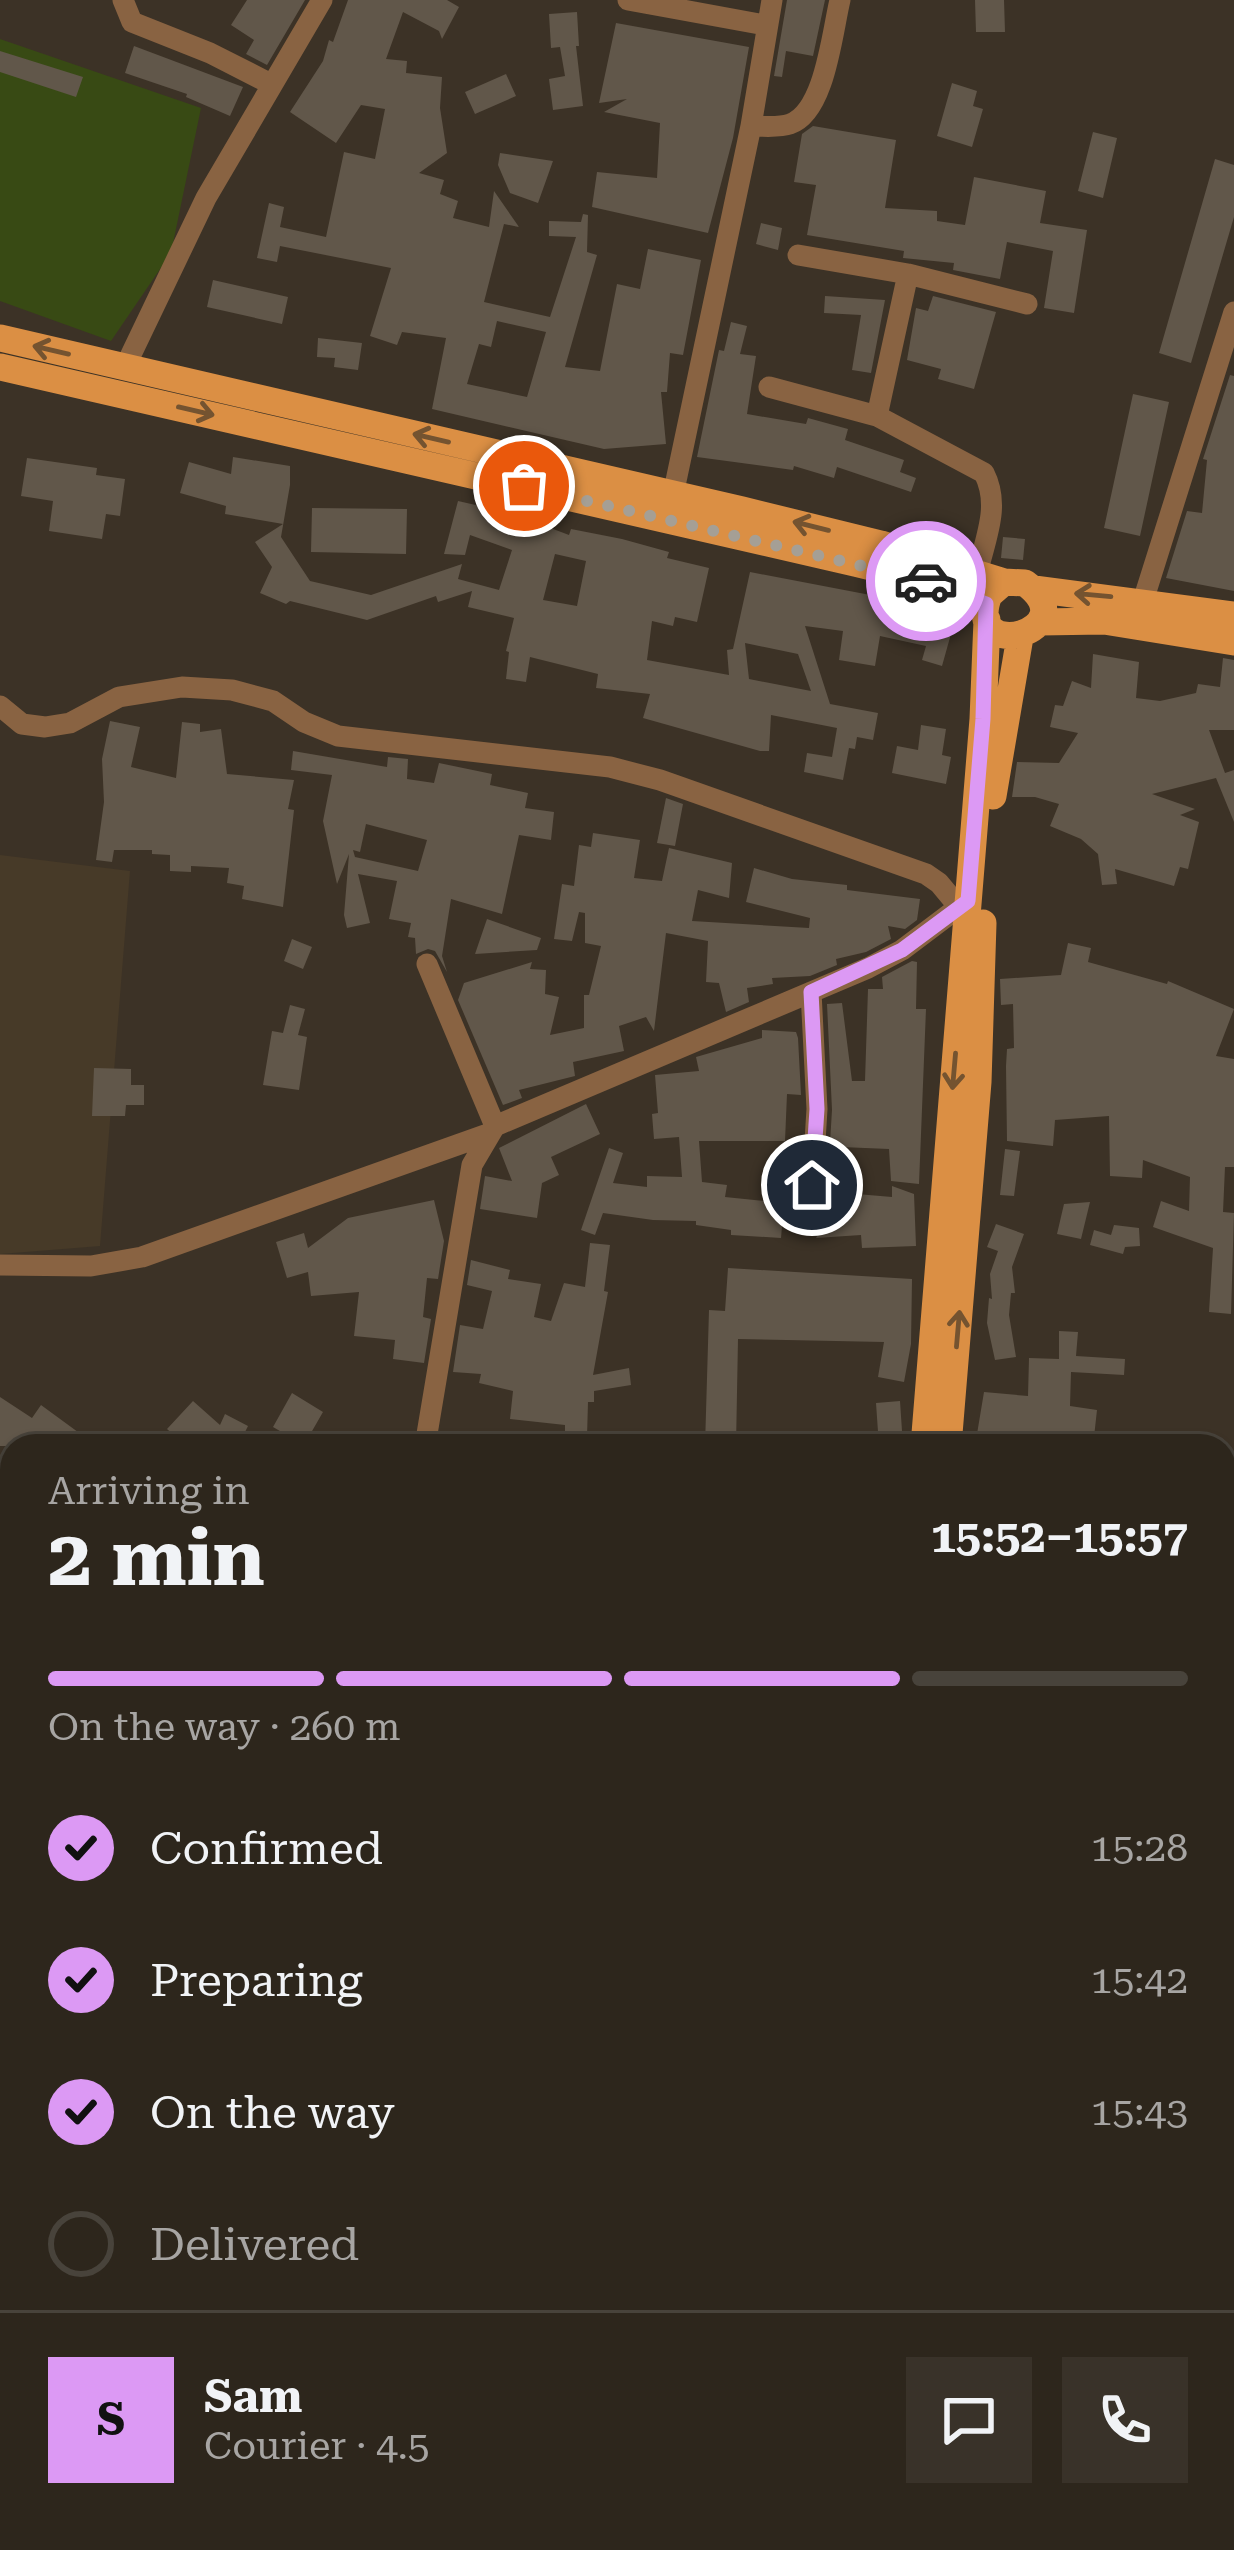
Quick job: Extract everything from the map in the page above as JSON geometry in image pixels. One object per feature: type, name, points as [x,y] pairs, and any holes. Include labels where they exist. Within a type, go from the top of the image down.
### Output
[{"type":"main road","points":[[0,338],[881,544],[989,595]]},
{"type":"main road","points":[[0,367],[989,595],[1025,583],[1034,589],[1234,615]]},
{"type":"main road","points":[[949,1434],[978,1082],[986,843],[1030,629],[1042,610],[1034,589]]},
{"type":"main road","points":[[989,595],[995,631],[1007,637],[1076,618],[1234,642]]},
{"type":"main road","points":[[925,1434],[989,595]]},
{"type":"street","points":[[123,0],[132,22],[271,84]]},
{"type":"street","points":[[125,368],[206,197],[322,0]]},
{"type":"street","points":[[628,0],[765,25]]},
{"type":"street","points":[[673,495],[751,126],[772,0]]},
{"type":"street","points":[[751,126],[787,126],[804,116],[817,98],[840,0]]},
{"type":"street","points":[[798,255],[908,274],[1027,304]]},
{"type":"street","points":[[877,416],[908,274]]},
{"type":"street","points":[[1142,601],[1234,312]]},
{"type":"street","points":[[769,387],[877,416],[983,473],[993,491],[989,595]]},
{"type":"street","points":[[0,706],[22,724],[45,727],[70,724],[119,697],[182,686],[232,690],[273,701],[304,722],[338,736],[610,767],[660,780],[926,874],[963,904],[902,950],[491,1130],[142,1257],[91,1266],[0,1265]]},
{"type":"street","points":[[427,964],[491,1130],[472,1165],[427,1434]]},
{"type":"street","points":[[810,1223],[817,1109],[811,992]]},
{"type":"shaded area","points":[[0,855],[130,871],[100,1246],[0,1254]]},
{"type":"green space","points":[[0,39],[201,108],[171,253],[111,341],[0,301]]},
{"type":"building","points":[[247,0],[305,0],[267,65],[246,54],[254,40],[231,25]]},
{"type":"building","points":[[348,0],[447,0],[459,7],[442,39],[439,31],[403,12],[386,59],[407,61],[406,73],[442,77],[440,108],[447,153],[419,173],[444,180],[440,194],[458,201],[453,218],[489,227],[494,191],[519,227],[504,224],[484,302],[550,317],[576,237],[549,236],[549,221],[581,222],[583,214],[588,215],[587,252],[597,255],[565,367],[600,371],[617,284],[640,289],[648,249],[701,260],[683,355],[670,353],[667,392],[661,392],[666,444],[604,449],[432,409],[446,338],[402,332],[397,345],[370,336],[391,268],[280,246],[277,262],[257,258],[269,203],[284,207],[280,227],[326,237],[344,152],[375,159],[385,109],[361,105],[336,143],[290,112],[323,61],[329,40],[333,42]],"holes":[[[497,321],[546,332],[527,397],[467,384],[479,344],[491,347]]]},
{"type":"building","points":[[787,0],[825,0],[813,56],[786,51],[782,77],[774,76]]},
{"type":"building","points":[[975,0],[1004,0],[1005,32],[976,32]]},
{"type":"building","points":[[577,12],[583,106],[553,110],[549,79],[565,76],[560,47],[551,48],[549,14]]},
{"type":"building","points":[[616,23],[749,47],[733,138],[708,233],[592,207],[597,172],[657,178],[660,123],[604,112],[627,99],[599,103]]},
{"type":"building","points":[[134,46],[243,87],[230,116],[187,94],[125,73]]},
{"type":"building","points":[[0,51],[83,77],[76,97],[0,72]]},
{"type":"building","points":[[506,74],[516,96],[475,114],[465,92]]},
{"type":"building","points":[[952,83],[977,91],[973,106],[983,109],[972,147],[937,136]]},
{"type":"building","points":[[813,126],[896,140],[885,208],[937,211],[937,221],[965,225],[974,177],[1046,191],[1040,223],[1087,230],[1074,313],[1044,308],[1053,251],[1007,242],[1000,279],[953,270],[954,263],[903,258],[904,251],[807,235],[816,185],[794,182],[802,134]]},
{"type":"building","points":[[1093,132],[1117,138],[1103,198],[1078,191]]},
{"type":"building","points":[[500,153],[553,161],[538,203],[510,193],[498,165]]},
{"type":"building","points":[[1215,159],[1234,165],[1234,217],[1191,363],[1159,353]]},
{"type":"building","points":[[761,223],[782,228],[778,250],[756,244]]},
{"type":"building","points":[[213,280],[288,297],[282,324],[207,307]]},
{"type":"building","points":[[825,296],[885,300],[871,373],[852,370],[861,315],[824,313]]},
{"type":"building","points":[[933,296],[996,312],[974,389],[938,379],[941,369],[907,360],[916,308],[928,311]]},
{"type":"building","points":[[731,322],[747,326],[740,354],[756,356],[747,414],[806,424],[808,418],[848,429],[845,440],[904,460],[900,472],[916,478],[911,492],[837,467],[834,478],[794,466],[793,470],[697,457],[719,350],[724,351]]},
{"type":"building","points":[[318,338],[362,343],[358,370],[334,367],[335,358],[317,357]]},
{"type":"building","points":[[1230,375],[1234,376],[1234,591],[1166,578],[1187,511],[1202,513],[1207,460],[1203,459]]},
{"type":"building","points":[[1133,394],[1169,402],[1140,536],[1104,528]]},
{"type":"building","points":[[233,457],[290,466],[290,485],[281,537],[310,581],[371,595],[462,564],[458,579],[499,590],[512,550],[470,535],[465,555],[444,554],[458,501],[511,513],[569,535],[571,529],[622,539],[669,552],[667,558],[709,568],[697,622],[675,617],[673,626],[652,621],[647,660],[729,675],[727,650],[733,649],[750,572],[956,616],[942,666],[922,660],[926,646],[880,636],[875,666],[839,660],[843,631],[805,626],[830,704],[878,713],[873,740],[857,737],[855,749],[849,748],[843,780],[804,772],[807,753],[832,757],[837,728],[771,715],[769,751],[760,751],[643,718],[650,694],[596,688],[598,674],[530,657],[526,682],[506,679],[506,651],[514,618],[468,607],[472,591],[438,602],[436,596],[367,620],[290,601],[286,604],[260,593],[272,567],[255,542],[283,524],[225,514],[226,506],[180,493],[189,462],[231,474]],"holes":[[[555,554],[586,561],[577,606],[543,600]],[[745,643],[798,654],[811,691],[749,679]]]},
{"type":"building","points":[[27,458],[97,468],[96,475],[125,479],[120,516],[106,514],[102,539],[49,531],[53,501],[21,496]]},
{"type":"building","points":[[312,508],[407,509],[406,554],[311,552]]},
{"type":"building","points":[[1003,537],[1025,539],[1023,560],[1001,558]]},
{"type":"building","points":[[1093,654],[1139,662],[1136,698],[1160,701],[1196,693],[1198,684],[1220,687],[1223,658],[1234,660],[1234,730],[1209,730],[1225,773],[1234,770],[1234,822],[1216,778],[1152,794],[1195,809],[1180,815],[1199,822],[1188,869],[1180,867],[1174,886],[1115,869],[1117,884],[1102,885],[1098,854],[1081,839],[1050,826],[1059,804],[1012,797],[1017,762],[1059,763],[1078,733],[1050,727],[1055,705],[1063,706],[1072,681],[1091,688]]},
{"type":"building","points":[[110,721],[140,727],[131,767],[176,778],[182,722],[200,724],[200,732],[221,729],[227,774],[294,780],[283,907],[242,899],[244,886],[227,883],[229,868],[191,866],[191,872],[170,871],[170,855],[152,854],[152,850],[114,850],[112,862],[96,860],[104,802],[102,759]]},
{"type":"building","points":[[921,725],[946,729],[942,755],[951,757],[946,784],[892,773],[897,746],[918,750]]},
{"type":"building","points":[[293,751],[387,767],[388,757],[408,759],[407,779],[434,783],[439,763],[492,774],[490,785],[528,793],[525,808],[554,812],[551,840],[519,835],[502,914],[451,899],[442,956],[447,972],[435,951],[416,954],[415,938],[408,937],[411,923],[389,919],[397,881],[358,874],[370,923],[347,928],[349,854],[337,884],[323,821],[332,775],[291,770]],"holes":[[[366,824],[427,840],[418,871],[355,857],[353,850],[360,852]]]},
{"type":"building","points":[[666,798],[683,804],[675,846],[657,843]]},
{"type":"building","points":[[593,833],[640,840],[634,878],[662,881],[669,848],[732,863],[729,898],[698,890],[692,921],[809,928],[810,918],[746,902],[754,868],[792,879],[847,885],[847,890],[920,899],[917,920],[905,929],[888,926],[891,939],[866,952],[836,959],[837,965],[810,976],[772,978],[773,984],[747,988],[749,1002],[726,1012],[719,983],[706,982],[708,941],[666,933],[654,1031],[646,1017],[619,1026],[624,1051],[573,1062],[575,1076],[519,1090],[522,1098],[503,1105],[458,1000],[464,983],[532,962],[530,969],[546,970],[545,994],[559,997],[550,1035],[584,1028],[584,995],[589,995],[601,946],[585,943],[585,913],[579,912],[572,941],[554,939],[562,884],[574,886],[579,845],[591,847]]},
{"type":"building","points":[[487,919],[541,938],[537,950],[475,954]]},
{"type":"building","points":[[292,939],[312,947],[303,969],[284,961]]},
{"type":"building","points":[[1068,943],[1091,948],[1088,962],[1168,981],[1234,1009],[1216,1056],[1234,1059],[1234,1167],[1225,1167],[1223,1212],[1234,1213],[1231,1314],[1209,1312],[1213,1248],[1153,1227],[1161,1201],[1189,1211],[1190,1177],[1143,1160],[1142,1178],[1110,1176],[1109,1116],[1055,1120],[1053,1146],[1007,1141],[1006,1066],[1007,1049],[1014,1048],[1013,1004],[1001,1005],[1000,979],[1061,975]]},
{"type":"building","points":[[917,962],[916,1009],[926,1009],[919,1184],[891,1181],[889,1149],[841,1147],[845,1193],[892,1197],[892,1186],[914,1194],[916,1246],[862,1248],[861,1235],[816,1238],[825,1224],[832,1110],[827,1004],[842,1003],[852,1081],[865,1081],[868,989],[883,989],[882,977]]},
{"type":"building","points":[[290,1005],[305,1009],[298,1035],[307,1037],[299,1090],[263,1085],[272,1031],[283,1033]]},
{"type":"building","points":[[762,1030],[796,1032],[798,1038],[801,1095],[787,1094],[785,1141],[699,1141],[702,1182],[727,1185],[725,1197],[784,1203],[781,1238],[731,1235],[731,1230],[696,1225],[696,1221],[603,1213],[595,1235],[581,1230],[609,1148],[623,1153],[613,1183],[647,1187],[647,1176],[682,1177],[679,1137],[654,1139],[655,1075],[699,1071],[696,1057],[762,1038]]},
{"type":"building","points":[[94,1068],[131,1069],[131,1085],[144,1085],[144,1105],[126,1105],[125,1116],[92,1116]]},
{"type":"building","points":[[586,1104],[600,1134],[551,1157],[559,1175],[542,1183],[537,1218],[480,1209],[485,1176],[512,1181],[499,1148]]},
{"type":"building","points":[[1005,1149],[1020,1151],[1014,1196],[1000,1195]]},
{"type":"building","points":[[434,1200],[444,1241],[438,1279],[427,1278],[423,1317],[431,1319],[424,1363],[393,1359],[395,1340],[354,1336],[359,1292],[311,1296],[308,1272],[287,1278],[276,1242],[304,1233],[308,1248],[348,1218]]},
{"type":"building","points":[[1090,1202],[1081,1239],[1057,1234],[1064,1204]]},
{"type":"building","points":[[996,1224],[1024,1234],[1012,1267],[1015,1293],[1011,1293],[1009,1315],[1016,1357],[995,1360],[987,1323],[990,1274],[998,1251],[987,1247]]},
{"type":"building","points":[[1114,1225],[1139,1228],[1140,1246],[1125,1247],[1123,1254],[1090,1245],[1094,1230],[1111,1235]]},
{"type":"building","points":[[590,1243],[610,1245],[604,1291],[608,1292],[593,1375],[629,1368],[631,1385],[594,1391],[594,1402],[588,1402],[587,1434],[565,1434],[565,1425],[510,1419],[513,1391],[479,1383],[481,1374],[453,1372],[460,1325],[483,1329],[492,1291],[467,1285],[471,1260],[510,1270],[508,1279],[541,1284],[534,1317],[551,1321],[564,1283],[585,1287]]},
{"type":"building","points":[[728,1268],[912,1279],[911,1344],[904,1382],[878,1377],[884,1342],[738,1339],[736,1434],[705,1434],[709,1310],[725,1311]]},
{"type":"building","points":[[1059,1331],[1078,1332],[1076,1356],[1125,1359],[1124,1375],[1071,1372],[1070,1406],[1097,1410],[1094,1434],[977,1434],[984,1392],[1028,1396],[1029,1358],[1059,1359]]},
{"type":"building","points":[[292,1393],[323,1412],[310,1434],[285,1434],[273,1427]]},
{"type":"building","points":[[0,1397],[32,1418],[41,1405],[81,1434],[0,1434]]},
{"type":"building","points":[[193,1401],[220,1425],[225,1414],[248,1426],[244,1434],[173,1434],[167,1429]]},
{"type":"building","points":[[900,1401],[902,1434],[878,1434],[876,1403]]},
{"type":"way so far","points":[[524,486],[926,581]]},
{"type":"route","points":[[812,1185],[817,1109],[811,992],[902,950],[968,901],[983,719],[986,604],[926,581]]}]
